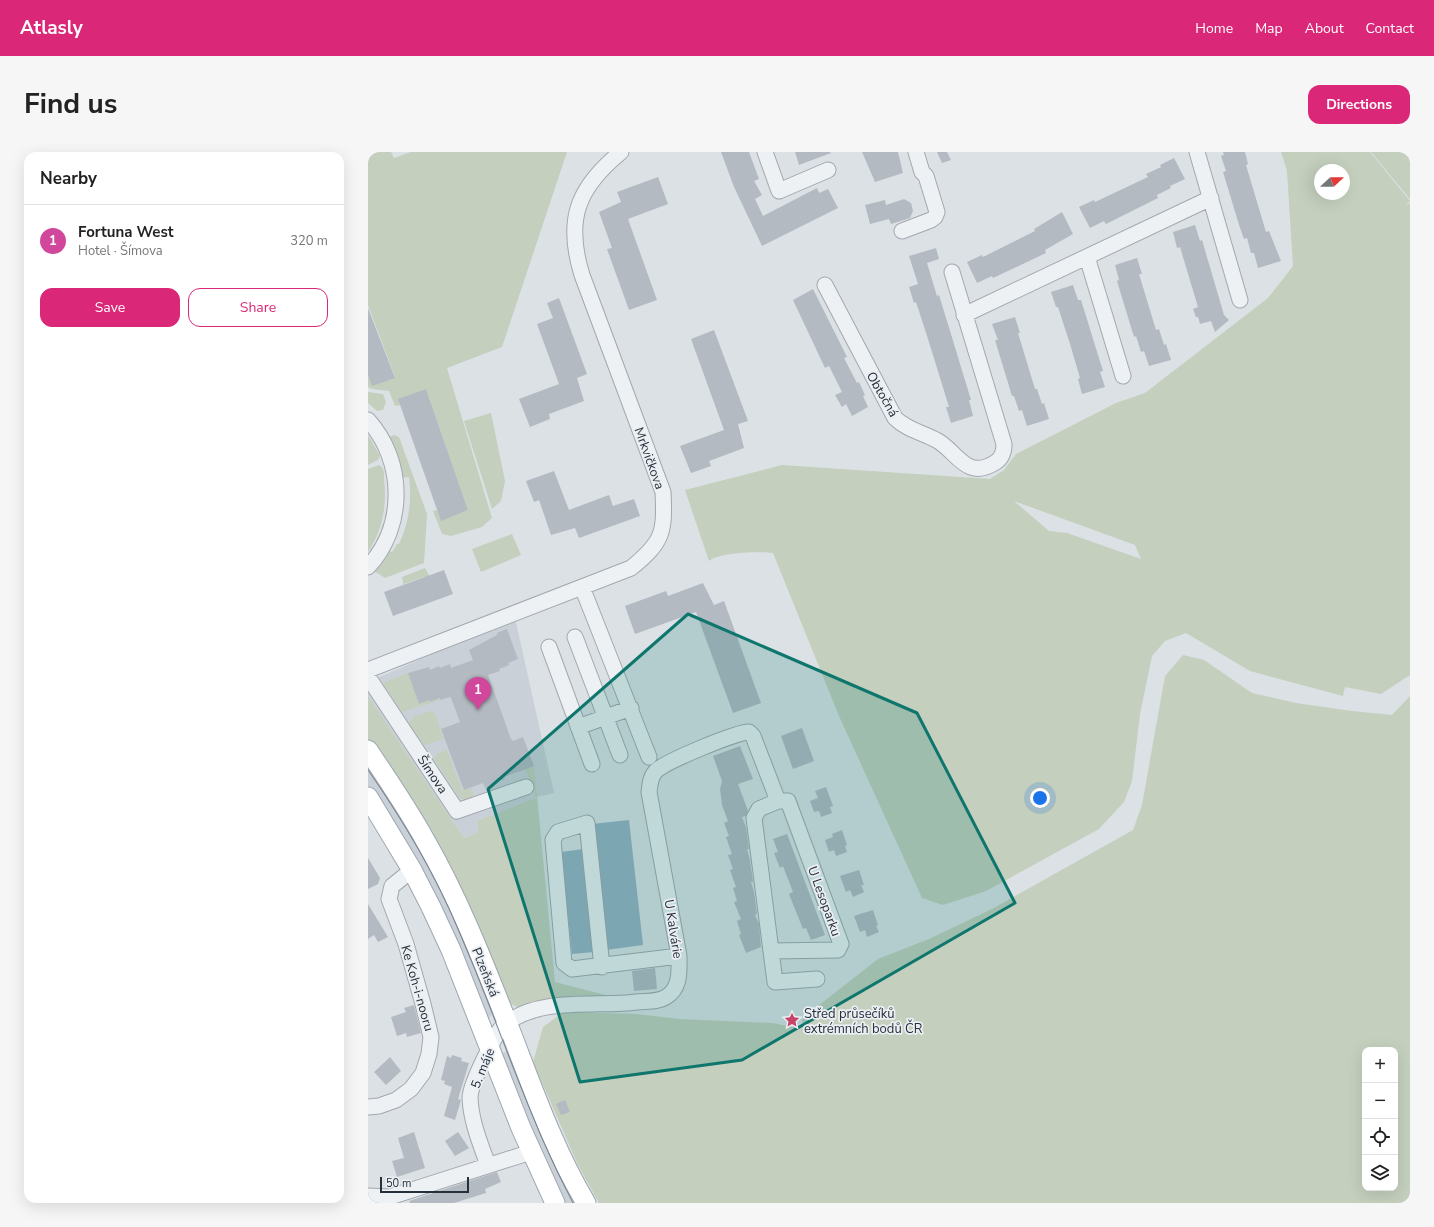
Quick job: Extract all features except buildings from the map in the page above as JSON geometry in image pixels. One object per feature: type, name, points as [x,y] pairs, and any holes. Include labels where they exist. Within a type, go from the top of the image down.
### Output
[{"type":"main road","name":"Plzeňská","points":[[368,750],[396,791],[429,847],[462,914],[507,1023],[544,1119],[576,1187],[586,1203]]},
{"type":"main road","name":"Plzeňská","points":[[368,797],[412,870],[451,950],[531,1152],[555,1203]]},
{"type":"street","name":"Mrkvičkova","points":[[368,670],[631,568],[646,556],[659,539],[664,521],[663,492],[582,275],[574,246],[574,223],[577,210],[587,189],[604,166],[621,152]]},
{"type":"street","points":[[765,152],[779,191],[828,170]]},
{"type":"street","points":[[902,231],[931,220],[935,217],[936,212],[926,176],[922,172],[916,152]]},
{"type":"street","points":[[1197,152],[1240,300]]},
{"type":"street","points":[[952,272],[964,315],[1211,198]]},
{"type":"street","points":[[1087,257],[1123,376]]},
{"type":"street","name":"Obtočná","points":[[825,285],[887,405],[900,422],[938,441],[965,465],[971,467],[984,467],[1000,458],[1004,450],[1002,438],[964,315]]},
{"type":"street","points":[[368,420],[389,452],[394,468],[396,504],[393,522],[382,546],[368,567]]},
{"type":"street","points":[[582,587],[631,708],[649,757]]},
{"type":"street","points":[[575,637],[620,754]]},
{"type":"street","points":[[549,647],[592,764]]},
{"type":"street","name":"Šímova","points":[[368,677],[457,811],[526,787]]},
{"type":"street","points":[[578,727],[631,708]]},
{"type":"street","name":"U Kalvárie","points":[[507,1023],[522,1014],[571,1004],[628,1003],[658,1000],[671,992],[677,985],[679,976],[679,956],[649,792],[652,776],[661,766],[748,732],[753,736],[778,801]]},
{"type":"street","points":[[778,801],[759,809],[754,818],[775,982],[817,980]]},
{"type":"street","name":"U Lesoparku","points":[[771,951],[838,950],[841,944],[788,801],[778,801]]},
{"type":"street","points":[[602,967],[586,823],[558,832],[553,840],[564,963],[572,969],[602,967],[679,956]]},
{"type":"street","name":"Ke Koh-i-nooru","points":[[368,1107],[379,1106],[396,1100],[411,1089],[423,1073],[429,1054],[431,1037],[423,1004],[406,944],[389,899],[392,886],[412,870]]},
{"type":"street","name":"5. máje","points":[[488,1165],[476,1130],[470,1096],[496,1035],[507,1023]]},
{"type":"street","points":[[368,1196],[390,1197],[531,1152]]},
{"type":"highlighted area","points":[[688,614],[917,713],[1015,903],[742,1060],[580,1082],[488,789]]},
{"type":"shaded area","points":[[515,618],[554,793],[537,797],[478,832],[464,838],[368,696],[368,682]]},
{"type":"shaded area","points":[[368,765],[395,805],[448,898],[494,1011],[488,1020],[385,811],[368,786]]},
{"type":"shaded area","points":[[510,1050],[577,1203],[562,1203],[500,1054]]},
{"type":"green space","points":[[368,152],[391,152],[394,158],[411,152],[567,152],[502,347],[447,368],[492,518],[482,527],[451,536],[442,534],[433,511],[437,510],[441,520],[468,510],[426,389],[399,399],[401,405],[395,406],[389,391],[372,389],[368,387],[368,369],[395,377],[368,305]]},
{"type":"green space","points":[[1281,152],[1370,152],[1410,201],[1405,206],[1410,203],[1410,675],[1381,694],[1345,687],[1343,696],[1250,671],[1186,633],[1165,641],[1152,656],[1140,714],[1132,781],[1124,802],[1099,829],[986,891],[943,905],[922,898],[839,716],[773,553],[750,552],[730,554],[714,558],[709,561],[685,490],[782,465],[990,479],[1004,470],[1016,454],[1116,403],[1145,393],[1268,298],[1293,266],[1287,171]],"holes":[[[1014,501],[1135,545],[1141,559],[1067,533],[1049,531]]]},
{"type":"green space","points":[[1371,152],[1410,152],[1410,199],[1409,198]]},
{"type":"green space","points":[[368,392],[383,394],[386,402],[383,410],[377,411],[368,403]]},
{"type":"green space","points":[[491,413],[505,481],[501,501],[492,509],[464,421]]},
{"type":"green space","points":[[368,435],[380,456],[378,460],[368,465]]},
{"type":"green space","points":[[394,435],[399,437],[427,514],[424,563],[385,578],[374,571],[388,550],[392,552],[397,544],[399,544],[405,528],[410,503],[409,477],[401,478],[398,457],[389,437]]},
{"type":"green space","points":[[379,465],[383,469],[384,473],[385,498],[383,517],[377,535],[368,552],[368,469]]},
{"type":"green space","points":[[512,534],[521,555],[481,572],[472,549]]},
{"type":"green space","points":[[425,568],[430,577],[425,579],[424,577],[404,584],[404,587],[402,577]]},
{"type":"green space","points":[[1183,655],[1204,660],[1252,693],[1296,703],[1392,715],[1410,696],[1410,1203],[599,1203],[578,1165],[533,1062],[543,1027],[562,1013],[636,1014],[679,1019],[772,1023],[793,1027],[803,1025],[802,1020],[804,1017],[878,959],[929,939],[992,909],[1133,830],[1142,805],[1165,676]]},
{"type":"green space","points":[[408,673],[419,703],[429,700],[430,702],[439,698],[440,700],[402,712],[383,683]]},
{"type":"green space","points":[[368,696],[464,838],[478,832],[478,821],[536,798],[525,769],[534,765],[555,982],[613,997],[564,997],[519,1008],[511,1004],[504,996],[368,741]]},
{"type":"green space","points":[[432,711],[435,713],[443,739],[424,745],[409,723],[415,716]]},
{"type":"green space","points":[[447,750],[462,791],[471,788],[473,794],[472,798],[466,801],[459,797],[434,759],[438,753]]},
{"type":"water","points":[[629,820],[643,945],[606,950],[592,824]]},
{"type":"water","points":[[584,849],[594,952],[572,954],[561,852]]},
{"type":"tram line","points":[[368,770],[419,850],[452,914],[542,1138],[573,1203]]},
{"type":"place","name":"Fortuna West","points":[[478,710]]},
{"type":"place","name":"Střed průsečíků extrémních bodů ČR","points":[[792,1020]]}]
